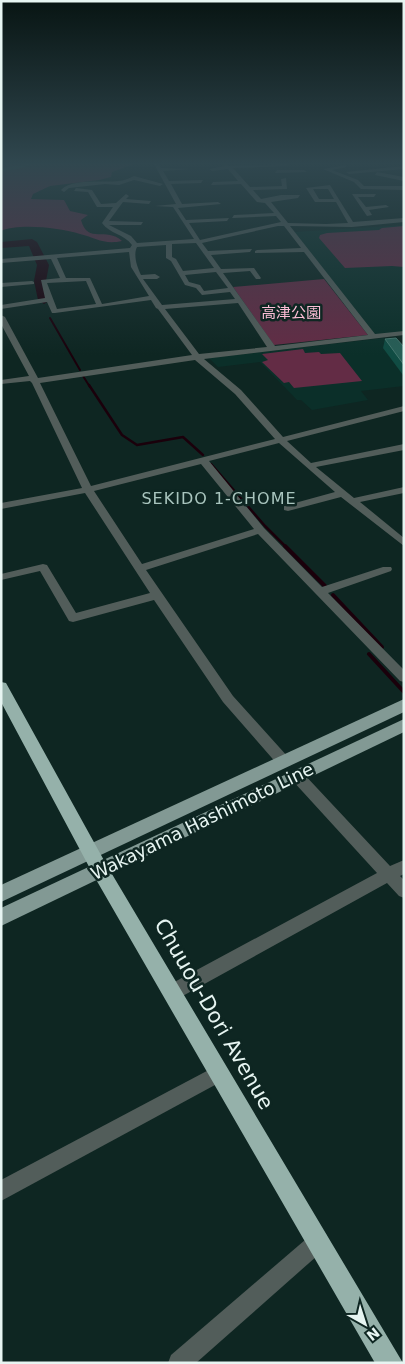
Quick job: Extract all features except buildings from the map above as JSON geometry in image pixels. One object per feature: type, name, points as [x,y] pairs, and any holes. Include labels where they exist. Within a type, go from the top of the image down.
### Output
[{"type":"highway","name":"Chuuou-Dori Avenue","points":[[1,687],[95,861],[390,1363]]},
{"type":"main road","name":"Wakayama Hashimoto Line","points":[[1,918],[95,861],[283,761],[404,705]]},
{"type":"main road","name":"Wakayama Hashimoto Line","points":[[1,894],[95,861],[297,776],[404,725]]},
{"type":"street","points":[[109,228],[129,237],[134,247],[134,267],[139,277],[158,307],[197,358],[238,392],[280,439],[309,466],[404,543]]},
{"type":"street","points":[[189,228],[273,349]]},
{"type":"street","points":[[1,261],[169,242],[199,242],[226,233],[257,228]]},
{"type":"street","points":[[287,228],[373,337]]},
{"type":"street","points":[[169,242],[170,258],[174,260],[187,284],[198,286],[202,293],[232,290]]},
{"type":"street","points":[[206,253],[250,250]]},
{"type":"street","points":[[257,252],[304,250]]},
{"type":"street","points":[[53,256],[64,280]]},
{"type":"street","points":[[211,260],[246,257]]},
{"type":"street","points":[[180,273],[252,269],[258,278]]},
{"type":"street","points":[[139,277],[156,277]]},
{"type":"street","points":[[100,306],[88,279],[43,281],[55,311],[100,306],[152,298]]},
{"type":"street","points":[[1,285],[32,283]]},
{"type":"street","points":[[1,307],[49,300]]},
{"type":"street","points":[[158,307],[240,301]]},
{"type":"street","points":[[1,317],[34,379],[88,490],[228,699],[283,761]]},
{"type":"street","points":[[1,382],[404,334]]},
{"type":"street","points":[[386,335],[396,344]]},
{"type":"street","points":[[1,506],[88,490],[404,408]]},
{"type":"street","points":[[309,466],[404,447]]},
{"type":"street","points":[[203,460],[260,530],[404,678]]},
{"type":"street","points":[[353,501],[404,490]]},
{"type":"street","points":[[288,508],[343,493]]},
{"type":"street","points":[[141,568],[260,530]]},
{"type":"street","points":[[1,577],[43,567],[72,618],[157,595]]},
{"type":"street","points":[[320,592],[387,569]]},
{"type":"street","points":[[297,776],[404,891]]},
{"type":"street","points":[[173,992],[404,866]]},
{"type":"street","points":[[1,1191],[220,1073]]},
{"type":"street","points":[[179,1363],[319,1241]]},
{"type":"shaded area","points":[[362,228],[404,228],[404,333],[373,334],[294,232]]},
{"type":"shaded area","points":[[384,338],[404,354],[404,386],[361,391],[368,400],[312,410],[301,400],[297,400],[260,362],[218,367],[209,358]]},
{"type":"green space","points":[[1,228],[15,228],[9,229],[1,231]]},
{"type":"green space","points":[[47,228],[85,228],[93,234],[110,235],[122,241],[105,242]]},
{"type":"green space","points":[[382,228],[404,228],[404,267],[345,268],[319,238],[320,235],[327,233],[379,230]]},
{"type":"green space","name":"高津公園","points":[[324,279],[368,335],[274,345],[233,287]]},
{"type":"green space","points":[[303,349],[305,353],[340,353],[362,381],[294,388],[289,382],[284,383],[262,362],[268,360],[262,354]]},
{"type":"waterway","points":[[1,245],[32,242],[40,256]]},
{"type":"waterway","points":[[40,258],[43,265],[40,281],[44,300]]},
{"type":"waterway","points":[[50,318],[80,370]]},
{"type":"waterway","points":[[83,376],[90,387]]},
{"type":"waterway","points":[[89,385],[122,435],[137,445],[183,437],[203,455]]},
{"type":"waterway","points":[[211,464],[265,526],[325,586]]},
{"type":"waterway","points":[[333,595],[382,647]]},
{"type":"waterway","points":[[369,654],[404,692]]},
{"type":"district","name":"SEKIDO 1-CHOME","points":[[219,498]]}]
